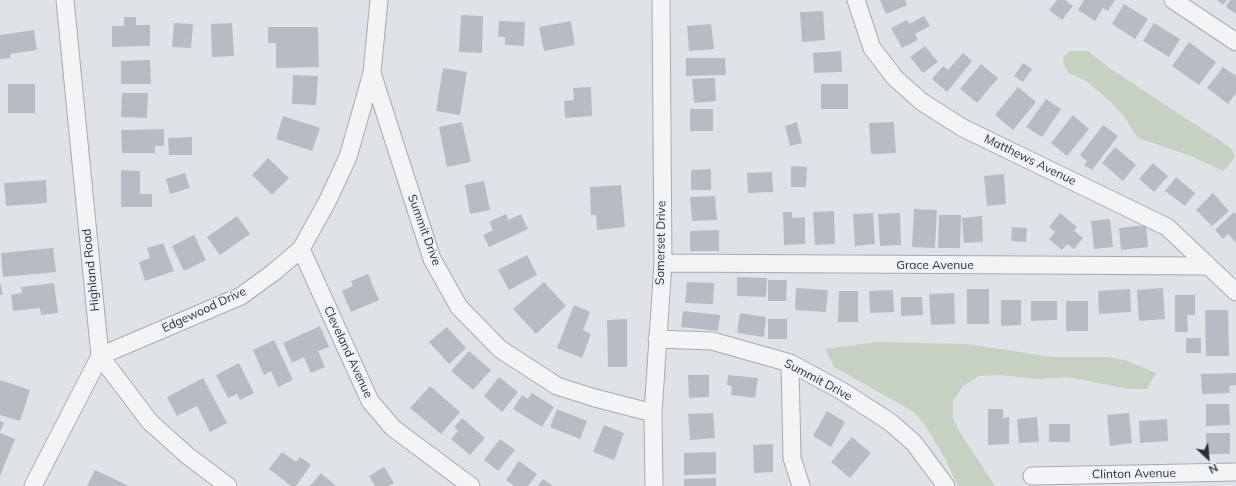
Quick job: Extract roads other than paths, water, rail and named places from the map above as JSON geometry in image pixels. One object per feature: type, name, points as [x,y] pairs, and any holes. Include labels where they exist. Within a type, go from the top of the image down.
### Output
[{"type":"street","name":"Highland Road","points":[[65,0],[100,356]]},
{"type":"street","name":"Edgewood Drive","points":[[100,356],[241,296],[274,272],[301,249],[327,202],[348,157],[372,73],[379,0]]},
{"type":"street","name":"Somerset Drive","points":[[654,486],[653,412],[663,263],[661,0]]},
{"type":"street","name":"Matthews Avenue","points":[[856,0],[872,48],[895,78],[922,102],[963,128],[1167,226],[1236,292]]},
{"type":"street","points":[[1173,0],[1236,42]]},
{"type":"street","name":"Summit Drive","points":[[372,73],[432,259],[460,307],[500,349],[557,386],[595,398],[653,412]]},
{"type":"street","name":"Cleveland Avenue","points":[[301,249],[370,402],[393,428],[471,486]]},
{"type":"street","name":"Grace Avenue","points":[[663,263],[1208,266]]},
{"type":"street","name":"Summit Drive","points":[[657,339],[712,341],[790,363],[842,391],[890,422],[914,443],[946,486]]},
{"type":"street","points":[[33,486],[100,356],[150,422],[188,456],[228,486]]},
{"type":"street","points":[[790,363],[792,458],[801,486]]},
{"type":"street","name":"Clinton Avenue","points":[[1032,476],[1236,472]]}]
